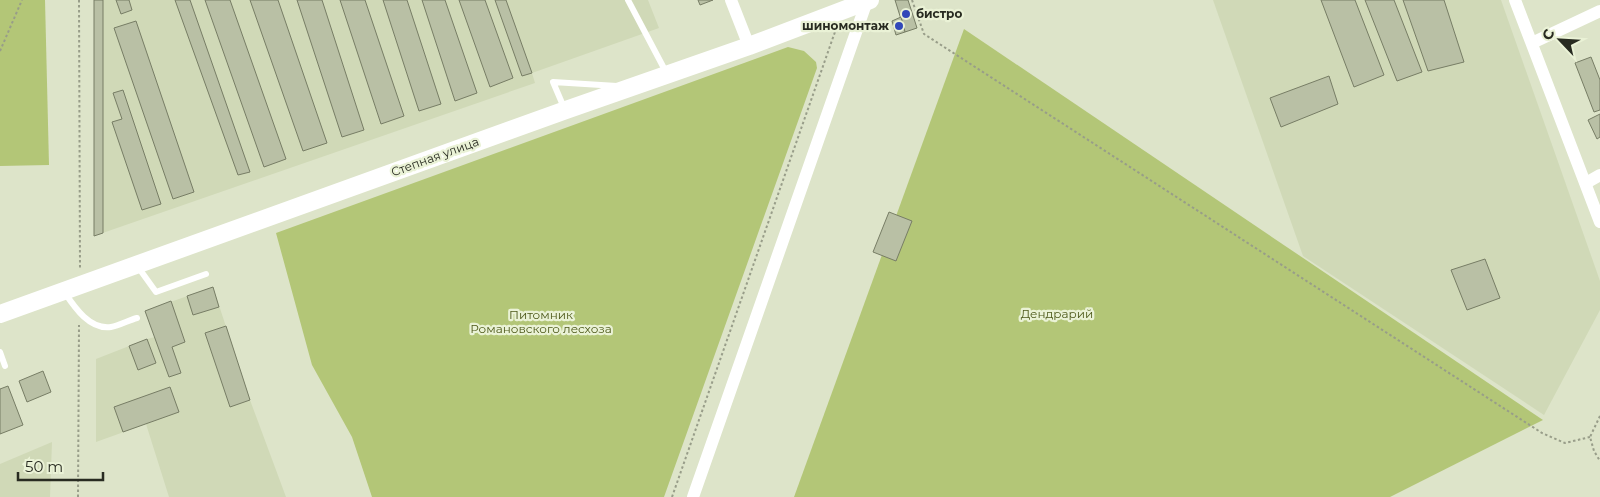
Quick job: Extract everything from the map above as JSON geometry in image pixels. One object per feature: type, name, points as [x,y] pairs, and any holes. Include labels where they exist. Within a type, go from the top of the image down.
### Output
[{"type":"main road","name":"Степная улица","points":[[0,314],[749,46],[868,0]]},
{"type":"street","points":[[731,0],[749,46]]},
{"type":"street","points":[[693,497],[868,0]]},
{"type":"street","points":[[1515,0],[1600,222]]},
{"type":"street","points":[[1532,43],[1600,11]]},
{"type":"street","points":[[1586,182],[1600,175]]},
{"type":"lane","points":[[628,0],[668,75]]},
{"type":"lane","points":[[566,110],[553,82],[634,87]]},
{"type":"lane","points":[[136,264],[156,292],[206,274]]},
{"type":"lane","points":[[63,291],[79,313],[99,326],[111,327],[138,318]]},
{"type":"lane","points":[[0,352],[5,366]]},
{"type":"path","points":[[0,51],[22,0]]},
{"type":"path","points":[[79,0],[80,284]]},
{"type":"path","points":[[912,0],[924,34],[1533,428],[1565,443],[1590,437]]},
{"type":"path","points":[[672,497],[836,31],[838,12]]},
{"type":"path","points":[[78,497],[79,313]]},
{"type":"path","points":[[1600,416],[1590,437],[1594,451],[1600,461]]},
{"type":"shaded area","points":[[94,0],[648,0],[659,28],[532,73],[535,83],[94,236]]},
{"type":"shaded area","points":[[1213,0],[1501,0],[1600,281],[1600,310],[1544,415],[1303,256]]},
{"type":"shaded area","points":[[213,287],[250,400],[286,497],[169,497],[146,424],[96,442],[96,359],[155,337],[145,311]]},
{"type":"shaded area","points":[[52,442],[50,497],[0,497],[0,464]]},
{"type":"green space","points":[[0,0],[45,0],[49,165],[0,166]]},
{"type":"green space","name":"Дендрарий","points":[[964,29],[1543,420],[1390,497],[794,497]]},
{"type":"green space","name":"Питомник Романовского лесхоза","points":[[788,47],[804,51],[816,62],[817,68],[664,497],[372,497],[352,437],[312,365],[276,233]]},
{"type":"building","points":[[94,0],[103,0],[103,233],[94,236]]},
{"type":"building","points":[[116,0],[129,0],[132,10],[121,14]]},
{"type":"building","points":[[175,0],[190,0],[250,172],[238,175]]},
{"type":"building","points":[[205,0],[230,0],[286,159],[264,167]]},
{"type":"building","points":[[250,0],[278,0],[327,143],[303,151]]},
{"type":"building","points":[[297,0],[322,0],[364,130],[342,137]]},
{"type":"building","points":[[340,0],[365,0],[404,116],[381,124]]},
{"type":"building","points":[[383,0],[407,0],[441,104],[419,111]]},
{"type":"building","points":[[422,0],[445,0],[477,93],[455,101]]},
{"type":"building","points":[[459,0],[485,0],[513,78],[490,87]]},
{"type":"building","points":[[495,0],[506,0],[532,73],[522,76]]},
{"type":"building","points":[[698,0],[713,0],[700,5]]},
{"type":"building","name":"бистро","points":[[895,0],[908,0],[917,28],[905,32]]},
{"type":"building","points":[[1321,0],[1355,0],[1384,75],[1354,87]]},
{"type":"building","points":[[1365,0],[1394,0],[1422,72],[1397,81]]},
{"type":"building","points":[[1403,0],[1444,0],[1464,62],[1428,71]]},
{"type":"building","name":"шиномонтаж","points":[[901,17],[905,32],[896,35],[892,21]]},
{"type":"building","points":[[136,21],[194,192],[173,199],[114,28]]},
{"type":"building","points":[[1591,57],[1600,80],[1600,110],[1594,112],[1575,63]]},
{"type":"building","points":[[1329,76],[1338,104],[1281,127],[1270,98]]},
{"type":"building","points":[[123,90],[161,204],[142,210],[112,122],[122,119],[113,93]]},
{"type":"building","points":[[1600,114],[1600,137],[1597,139],[1588,120]]},
{"type":"building","points":[[889,212],[912,221],[896,261],[873,252]]},
{"type":"building","points":[[1485,259],[1500,298],[1467,310],[1451,270]]},
{"type":"building","points":[[213,287],[219,307],[193,315],[187,296]]},
{"type":"building","points":[[171,301],[185,342],[172,347],[181,373],[169,377],[145,311]]},
{"type":"building","points":[[226,326],[250,400],[230,407],[205,333]]},
{"type":"building","points":[[147,339],[156,363],[138,370],[129,346]]},
{"type":"building","points":[[43,371],[51,392],[27,402],[19,381]]},
{"type":"building","points":[[8,386],[23,425],[0,434],[0,389]]},
{"type":"building","points":[[170,387],[179,412],[123,432],[114,407]]},
{"type":"place","name":"бистро","points":[[906,14]]},
{"type":"place","name":"шиномонтаж","points":[[899,26]]}]
